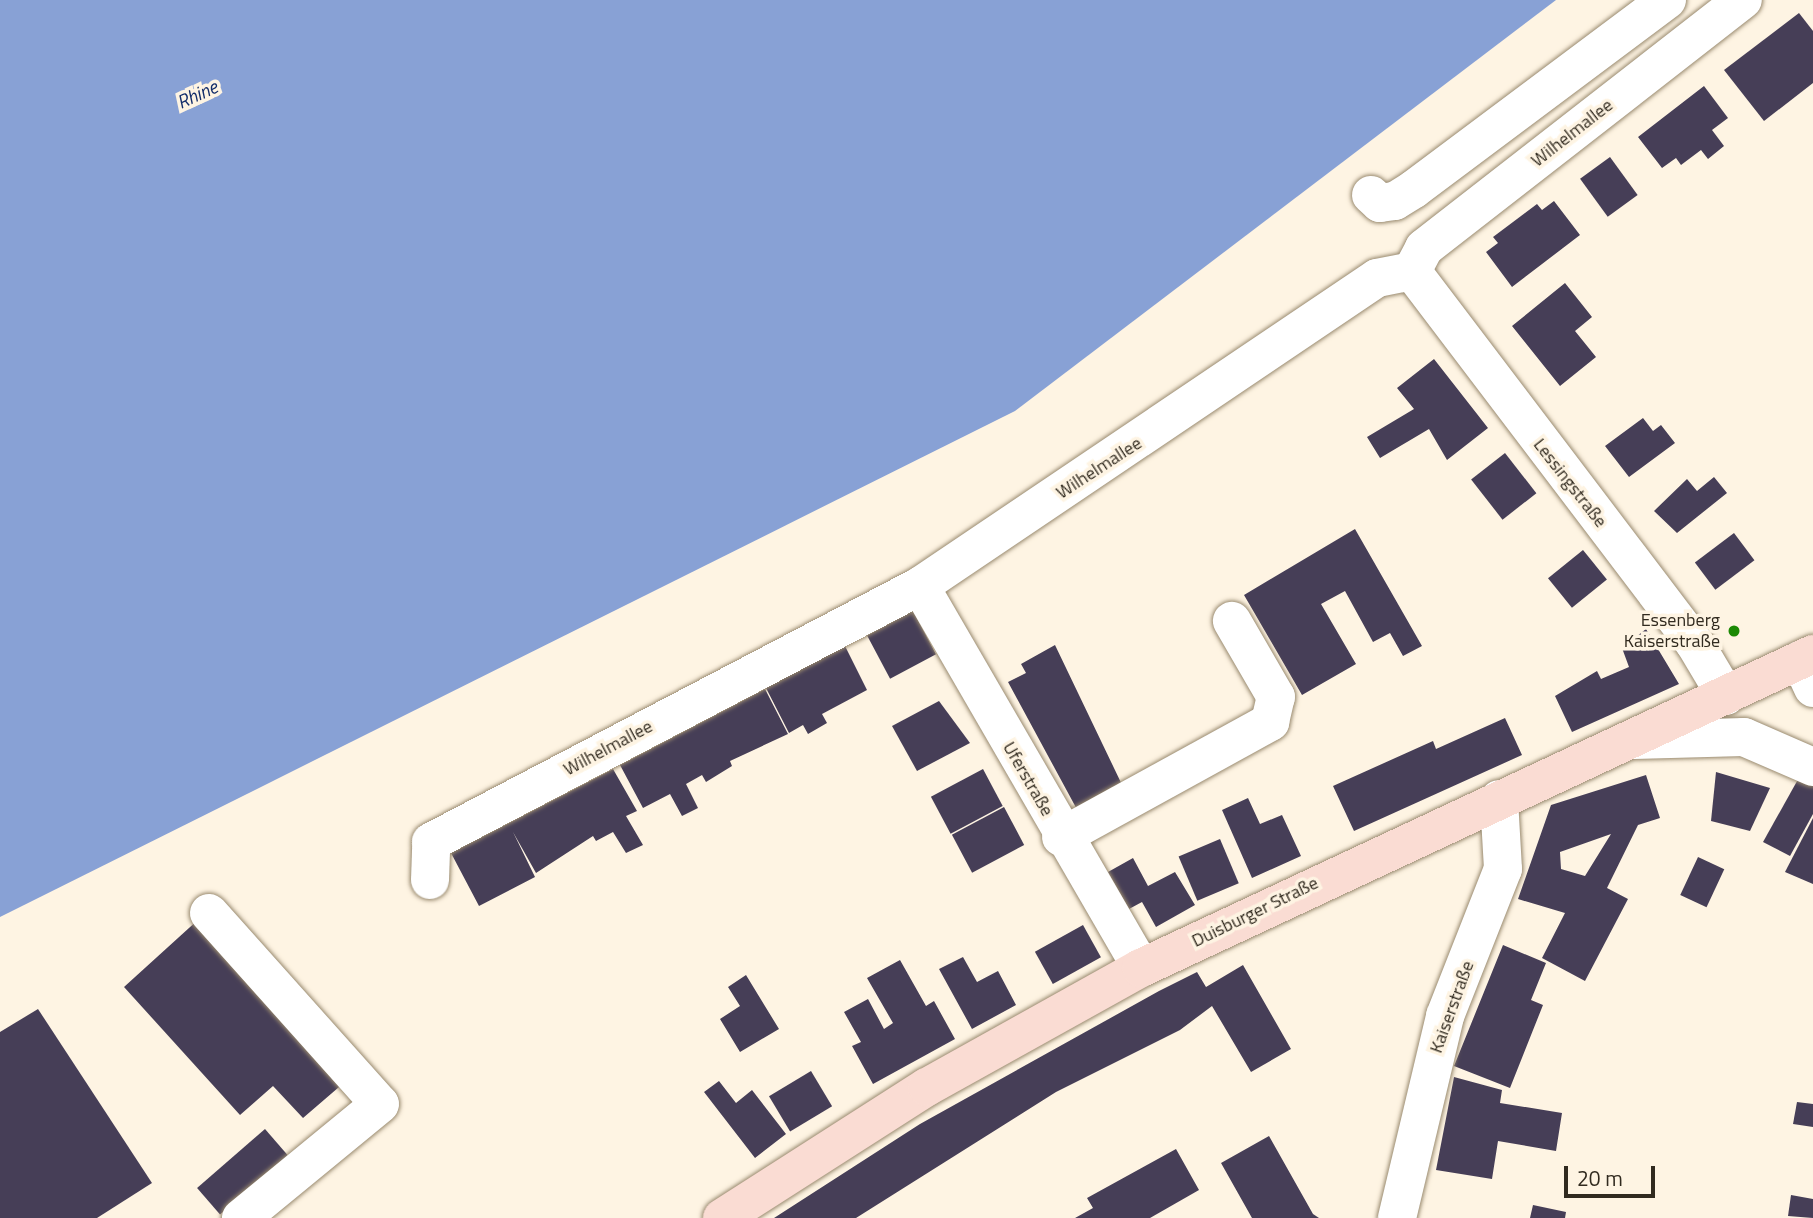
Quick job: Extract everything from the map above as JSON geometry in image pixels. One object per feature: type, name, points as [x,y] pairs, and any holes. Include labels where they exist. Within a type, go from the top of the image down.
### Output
[{"type":"main road","name":"Duisburger Straße","points":[[722,1218],[927,1087],[1141,968],[1499,799],[1726,696],[1809,667]]},
{"type":"street","points":[[1371,195],[1380,203],[1395,201],[1415,189],[1667,0]]},
{"type":"street","name":"Wilhelmallee","points":[[430,880],[432,842],[920,586],[1377,278],[1412,271],[1424,248],[1743,0]]},
{"type":"street","name":"Lessingstraße","points":[[1412,271],[1415,282],[1695,644],[1726,696]]},
{"type":"street","name":"Uferstraße","points":[[920,586],[1061,837],[1141,968]]},
{"type":"street","points":[[1061,837],[1270,722],[1276,697],[1232,621]]},
{"type":"street","points":[[1634,740],[1744,737],[1813,766]]},
{"type":"street","name":"Kaiserstraße","points":[[1397,1218],[1442,1028],[1503,869],[1499,799]]},
{"type":"street","points":[[209,913],[380,1104],[241,1218]]},
{"type":"water","name":"Rhine","points":[[0,0],[1556,0],[1015,411],[0,917]]},
{"type":"building","points":[[1799,13],[1813,31],[1813,83],[1764,121],[1724,70]]},
{"type":"building","points":[[1704,86],[1728,118],[1712,130],[1724,146],[1708,159],[1701,150],[1681,165],[1676,158],[1662,168],[1638,137]]},
{"type":"building","points":[[1610,157],[1638,195],[1608,217],[1580,179]]},
{"type":"building","points":[[1554,201],[1580,235],[1512,287],[1486,252],[1498,243],[1493,237],[1537,204],[1542,210]]},
{"type":"building","points":[[1565,283],[1592,317],[1575,331],[1596,357],[1560,386],[1512,326]]},
{"type":"building","points":[[1434,359],[1488,428],[1447,460],[1429,429],[1380,458],[1367,437],[1414,409],[1397,388]]},
{"type":"building","points":[[1643,418],[1653,431],[1661,425],[1675,443],[1629,477],[1605,446]]},
{"type":"building","points":[[1505,453],[1536,493],[1503,520],[1471,479]]},
{"type":"building","points":[[1714,477],[1727,493],[1677,533],[1654,511],[1687,479],[1697,491]]},
{"type":"building","points":[[1355,529],[1422,646],[1403,656],[1390,633],[1373,642],[1345,591],[1321,604],[1356,664],[1302,695],[1244,595]]},
{"type":"building","points":[[1734,533],[1754,560],[1715,590],[1695,562]]},
{"type":"building","points":[[1583,550],[1607,580],[1572,608],[1548,578]]},
{"type":"building","points":[[913,611],[936,654],[890,679],[867,635]]},
{"type":"building","points":[[1646,629],[1679,684],[1572,732],[1555,696],[1597,671],[1601,679],[1629,667],[1622,648]]},
{"type":"building","points":[[1055,645],[1125,791],[1080,815],[1008,682],[1026,673],[1021,664]]},
{"type":"building","points":[[845,646],[867,690],[822,714],[827,723],[808,734],[803,725],[789,733],[766,688]]},
{"type":"building","points":[[765,689],[788,734],[730,761],[732,766],[706,782],[702,775],[686,784],[698,808],[682,816],[670,794],[643,808],[620,765]]},
{"type":"building","points":[[939,701],[970,743],[917,771],[892,726]]},
{"type":"building","points":[[1505,718],[1522,755],[1354,831],[1333,786],[1433,741],[1436,749]]},
{"type":"building","points":[[613,769],[637,811],[626,816],[643,845],[626,853],[613,832],[596,841],[593,836],[536,873],[513,832],[535,877],[479,906],[451,853]]},
{"type":"building","points":[[983,769],[1003,806],[951,834],[931,797]]},
{"type":"building","points":[[1716,772],[1770,788],[1750,831],[1711,821]]},
{"type":"building","points":[[1801,774],[1813,785],[1813,814],[1790,856],[1763,842]]},
{"type":"building","points":[[1646,775],[1660,818],[1638,825],[1607,888],[1628,899],[1585,981],[1542,958],[1565,913],[1518,899],[1551,805]],"holes":[[[1611,834],[1585,876],[1561,869],[1560,852]]]},
{"type":"building","points":[[1248,798],[1260,824],[1282,815],[1301,856],[1252,878],[1222,810]]},
{"type":"building","points":[[1004,807],[1024,845],[972,873],[952,835]]},
{"type":"building","points":[[1813,818],[1813,884],[1785,872]]},
{"type":"building","points":[[1220,839],[1239,883],[1197,901],[1179,857]]},
{"type":"building","points":[[1698,857],[1724,869],[1707,907],[1680,895]]},
{"type":"building","points":[[1133,858],[1148,886],[1175,872],[1195,905],[1156,927],[1142,902],[1129,909],[1108,872]]},
{"type":"building","points":[[200,918],[346,1081],[303,1118],[273,1086],[240,1115],[124,987]]},
{"type":"building","points":[[1083,925],[1101,957],[1053,984],[1035,952]]},
{"type":"building","points":[[1503,945],[1546,963],[1531,1000],[1543,1005],[1510,1088],[1454,1066]]},
{"type":"building","points":[[963,957],[977,982],[998,971],[1016,1005],[972,1029],[939,969]]},
{"type":"building","points":[[900,960],[926,1006],[934,1001],[955,1039],[873,1084],[852,1046],[861,1042],[844,1012],[868,999],[884,1029],[893,1023],[867,978]]},
{"type":"building","points":[[1243,965],[1291,1049],[1251,1072],[1212,1006],[1180,1030],[1056,1092],[856,1218],[774,1218],[920,1124],[1159,991],[1197,972],[1206,987]]},
{"type":"building","points":[[746,975],[779,1029],[740,1052],[720,1019],[740,1006],[728,987]]},
{"type":"building","points":[[38,1009],[152,1183],[97,1218],[0,1218],[0,1032]]},
{"type":"building","points":[[811,1071],[832,1106],[790,1131],[769,1096]]},
{"type":"building","points":[[1454,1077],[1502,1090],[1500,1103],[1562,1113],[1556,1151],[1498,1141],[1492,1179],[1436,1170]]},
{"type":"building","points":[[719,1081],[736,1103],[752,1090],[786,1134],[755,1158],[704,1092]]},
{"type":"building","points":[[1797,1102],[1813,1104],[1813,1127],[1793,1124]]},
{"type":"building","points":[[265,1129],[288,1155],[220,1214],[197,1188]]},
{"type":"building","points":[[1269,1136],[1313,1214],[1319,1218],[1252,1218],[1221,1163]]},
{"type":"building","points":[[1176,1149],[1199,1190],[1150,1218],[1075,1218],[1093,1208],[1087,1198]]},
{"type":"building","points":[[1791,1195],[1813,1199],[1813,1218],[1788,1216]]},
{"type":"building","points":[[1533,1205],[1566,1212],[1565,1218],[1530,1218]]},
{"type":"place","name":"Essenberg Kaiserstraße","points":[[1734,631]]}]
